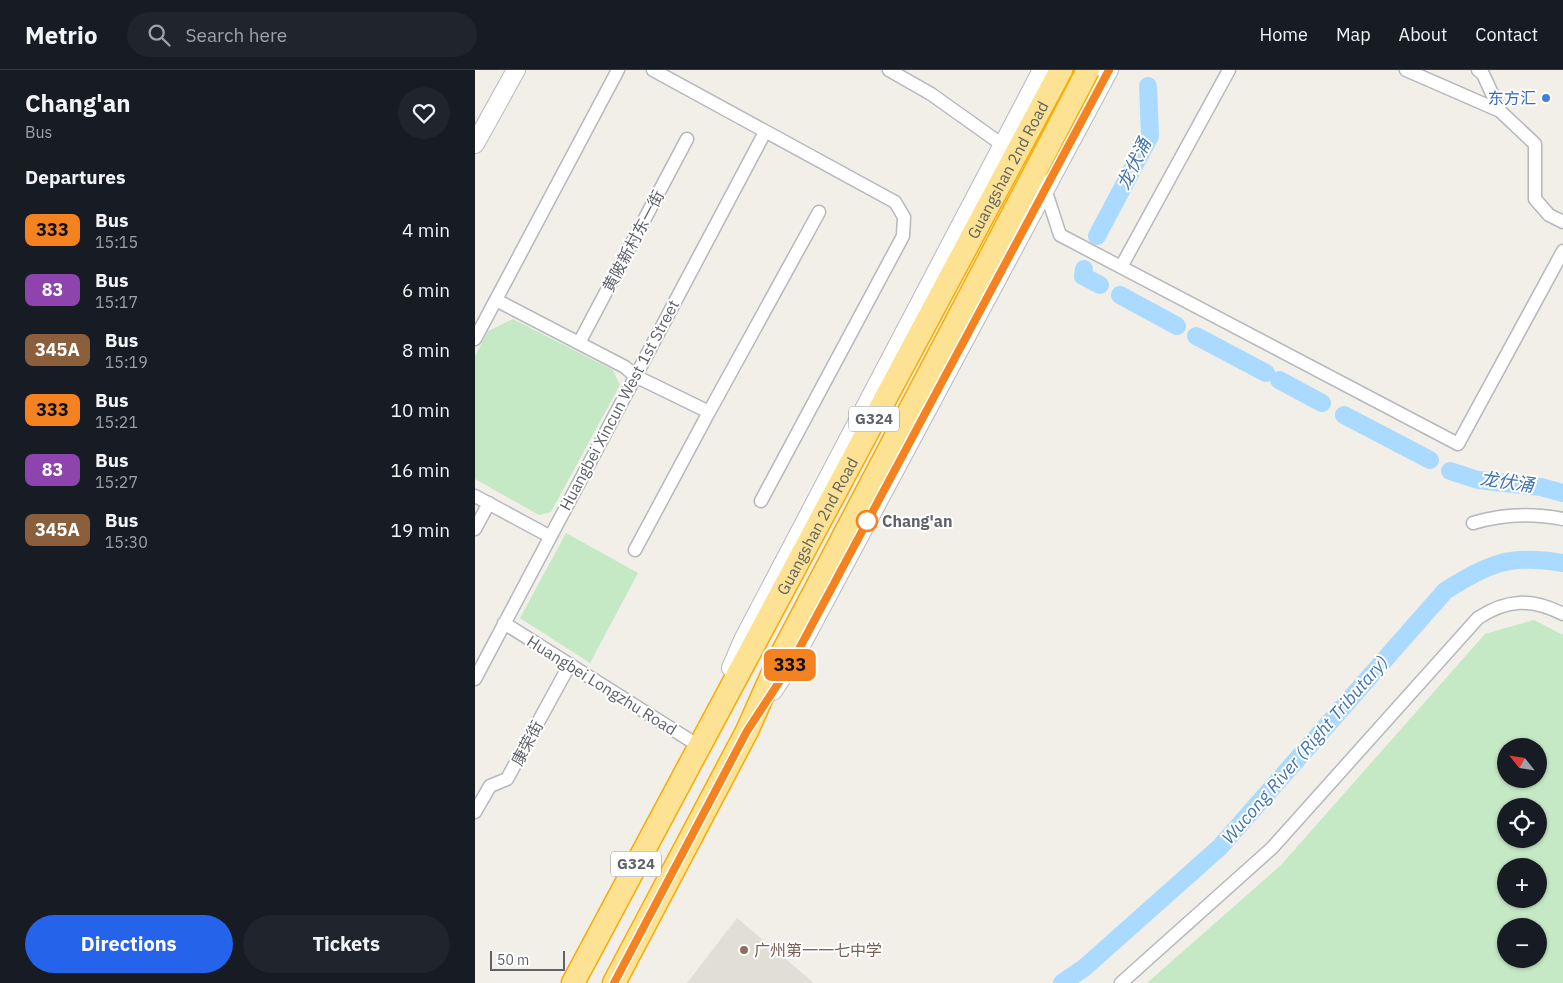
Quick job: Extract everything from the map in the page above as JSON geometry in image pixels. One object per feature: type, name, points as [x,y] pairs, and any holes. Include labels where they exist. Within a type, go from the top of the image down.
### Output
[{"type":"highway","name":"Guangshan 2nd Road","points":[[573,983],[1061,70]]},
{"type":"highway","name":"Guangshan 2nd Road","points":[[614,983],[747,731],[779,659],[1040,179],[1089,70]]},
{"type":"street","points":[[475,143],[515,70]]},
{"type":"street","points":[[475,338],[618,70]]},
{"type":"street","points":[[653,70],[895,202],[903,217],[903,236],[761,502]]},
{"type":"street","points":[[889,70],[931,94],[1003,146]]},
{"type":"street","points":[[699,746],[743,640],[1042,70]]},
{"type":"street","points":[[1109,70],[1040,179],[1060,234],[1458,444],[1563,251]]},
{"type":"street","points":[[1121,267],[1229,70]]},
{"type":"street","points":[[1406,70],[1500,111],[1535,144],[1535,199],[1549,215],[1563,222]]},
{"type":"street","points":[[1482,71],[1500,111]]},
{"type":"street","name":"Huangbei Xincun West 1st Street","points":[[475,679],[549,536],[765,132]]},
{"type":"street","name":"黄陂新村东一街","points":[[579,343],[687,139]]},
{"type":"street","points":[[635,550],[819,212]]},
{"type":"street","points":[[496,300],[625,367],[635,376],[709,412]]},
{"type":"street","points":[[475,496],[549,536]]},
{"type":"street","points":[[475,529],[489,503]]},
{"type":"street","points":[[1473,523],[1494,516],[1521,515],[1563,519]]},
{"type":"street","points":[[1121,983],[1272,848],[1478,618],[1494,608],[1514,603],[1533,603],[1563,614]]},
{"type":"street","name":"Huangbei Longzhu Road","points":[[504,624],[699,746]]},
{"type":"street","name":"康荣街","points":[[475,812],[490,786],[507,779],[569,664]]},
{"type":"shaded area","name":"广州第一一七中学","points":[[737,918],[814,983],[687,983]]},
{"type":"green space","points":[[513,319],[613,370],[620,385],[551,512],[539,515],[475,479],[475,356],[488,331]]},
{"type":"green space","points":[[566,533],[638,573],[590,663],[520,618]]},
{"type":"green space","points":[[1534,620],[1563,635],[1563,983],[1147,983],[1281,865],[1485,634]]},
{"type":"waterway","name":"龙伏涌","points":[[1097,236],[1150,136],[1148,86]]},
{"type":"waterway","name":"龙伏涌","points":[[1084,269],[1083,276],[1100,285]]},
{"type":"waterway","name":"龙伏涌","points":[[1120,295],[1177,326]]},
{"type":"waterway","name":"龙伏涌","points":[[1196,336],[1266,373]]},
{"type":"waterway","name":"龙伏涌","points":[[1279,380],[1322,403]]},
{"type":"waterway","name":"龙伏涌","points":[[1344,415],[1430,460]]},
{"type":"waterway","name":"龙伏涌","points":[[1450,471],[1478,480],[1541,487],[1563,493]]},
{"type":"waterway","name":"Wucong River (Right Tributary)","points":[[1062,983],[1084,968],[1220,847],[1445,591],[1488,567],[1501,563],[1528,560],[1563,563]]},
{"type":"bus line","name":"333","points":[[614,983],[747,731],[791,664],[1109,70]]},
{"type":"place","name":"东方汇","points":[[1546,98]]},
{"type":"place","name":"Chang'an","points":[[867,521]]},
{"type":"place","name":"广州第一一七中学","points":[[744,950]]}]
